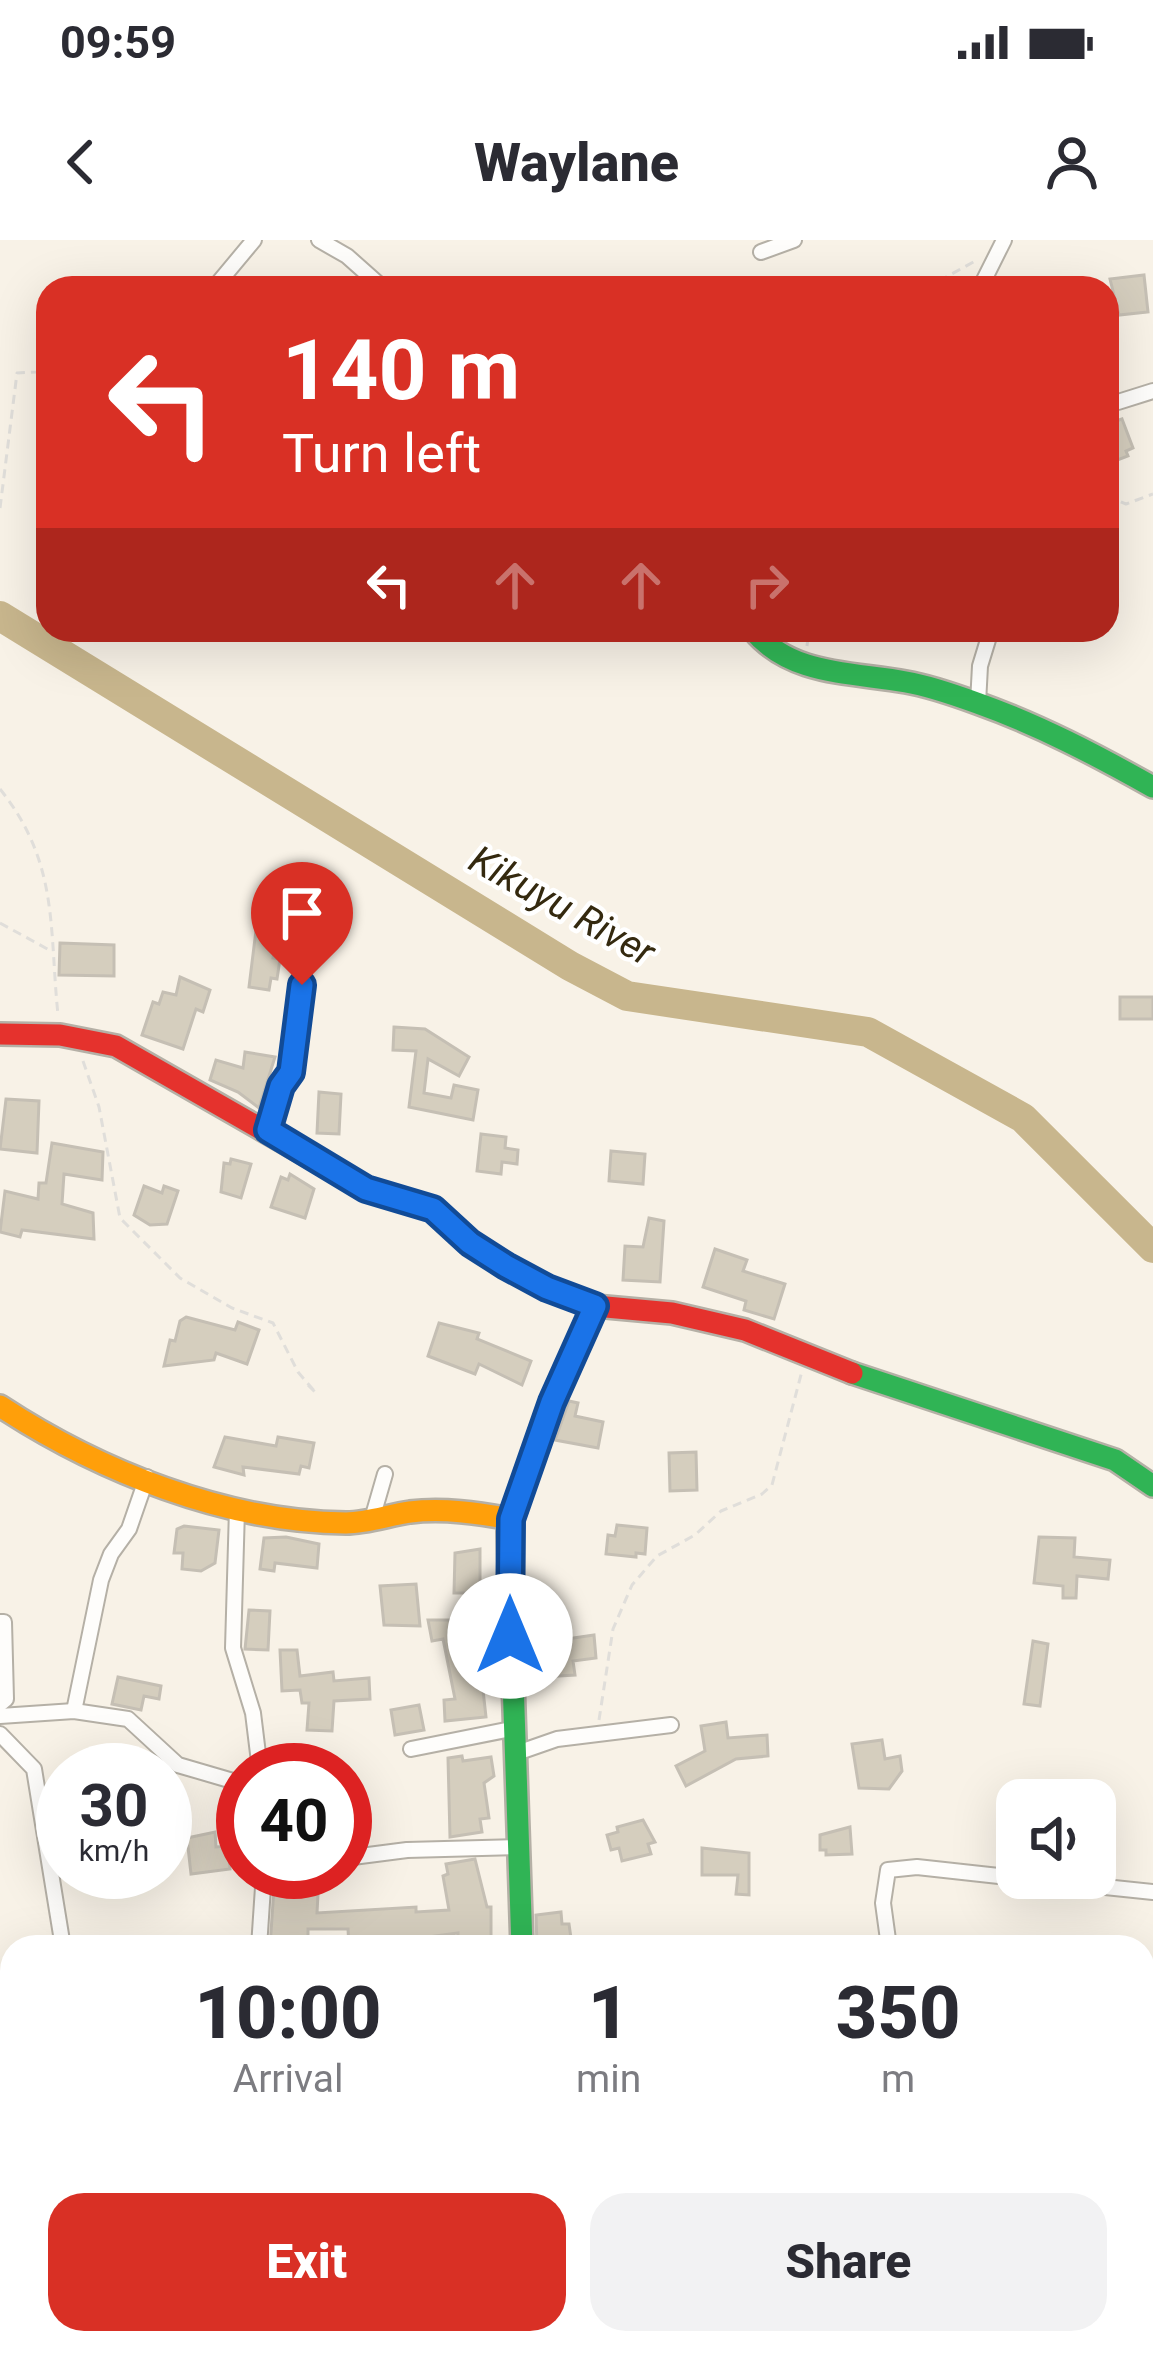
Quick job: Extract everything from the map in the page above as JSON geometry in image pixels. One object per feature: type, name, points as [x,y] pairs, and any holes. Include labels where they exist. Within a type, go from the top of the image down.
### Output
[{"type":"street","points":[[224,276],[254,240]]},
{"type":"street","points":[[319,240],[371,276]]},
{"type":"street","points":[[761,252],[794,240]]},
{"type":"street","points":[[986,276],[1004,240]]},
{"type":"street","points":[[1119,402],[1153,391]]},
{"type":"street","points":[[763,642],[826,673],[909,682],[978,704],[1068,740],[1153,787]]},
{"type":"street","points":[[978,704],[987,642]]},
{"type":"street","points":[[268,1130],[281,1086],[291,1072],[306,943]]},
{"type":"street","points":[[0,1034],[68,1036],[116,1046],[366,1189],[433,1209],[470,1243],[547,1288],[595,1306],[673,1313],[745,1330],[868,1379],[1115,1460],[1153,1486]]},
{"type":"street","points":[[522,1935],[511,1729],[511,1519],[552,1402],[595,1306]]},
{"type":"street","points":[[0,1406],[20,1421],[147,1477],[237,1509],[333,1522],[453,1508],[511,1519]]},
{"type":"street","points":[[372,1519],[385,1474]]},
{"type":"street","points":[[74,1711],[101,1580],[111,1554],[129,1529],[147,1477]]},
{"type":"street","points":[[237,1509],[232,1648],[254,1713],[257,1743]]},
{"type":"street","points":[[0,1622],[4,1622],[6,1699],[0,1704]]},
{"type":"street","points":[[0,1715],[74,1711],[128,1718],[178,1765],[216,1776]]},
{"type":"street","points":[[514,1754],[557,1738],[671,1725]]},
{"type":"street","points":[[412,1749],[511,1729]]},
{"type":"street","points":[[0,1734],[34,1769],[61,1935]]},
{"type":"street","points":[[372,1854],[519,1847]]},
{"type":"street","points":[[887,1935],[883,1903],[888,1870],[917,1867],[996,1876]]},
{"type":"street","points":[[1116,1888],[1153,1892]]},
{"type":"street","points":[[260,1935],[262,1899]]},
{"type":"path","points":[[947,276],[987,253]]},
{"type":"path","points":[[0,508],[17,373],[36,372]]},
{"type":"path","points":[[1119,501],[1126,504],[1153,494]]},
{"type":"path","points":[[0,789],[32,839],[50,891],[52,952],[68,1036],[99,1107],[120,1218],[180,1278],[232,1308],[273,1323],[298,1372],[316,1394],[306,1383]]},
{"type":"path","points":[[0,923],[52,952]]},
{"type":"path","points":[[597,1732],[606,1656],[619,1606],[656,1556],[682,1543],[721,1511],[772,1485],[806,1352]]},
{"type":"building","points":[[1144,275],[1148,312],[1119,315],[1119,278]]},
{"type":"building","points":[[1119,420],[1133,448],[1119,459]]},
{"type":"building","points":[[258,914],[281,918],[273,958],[280,959],[277,979],[271,978],[269,990],[249,987]]},
{"type":"building","points":[[60,943],[114,945],[114,976],[59,975]]},
{"type":"building","points":[[180,977],[210,990],[203,1012],[196,1009],[183,1049],[142,1035],[153,1002],[159,1004],[163,992],[176,995]]},
{"type":"building","points":[[1120,997],[1153,997],[1153,1019],[1120,1019]]},
{"type":"building","points":[[394,1027],[425,1029],[469,1057],[459,1076],[428,1059],[424,1093],[451,1098],[454,1085],[478,1090],[473,1120],[409,1107],[416,1051],[393,1050]]},
{"type":"building","points":[[245,1052],[275,1057],[259,1108],[210,1080],[216,1060],[243,1068]]},
{"type":"building","points":[[319,1092],[341,1094],[339,1134],[317,1133]]},
{"type":"building","points":[[6,1099],[39,1101],[37,1153],[0,1149]]},
{"type":"building","points":[[481,1134],[506,1137],[505,1148],[518,1150],[517,1164],[502,1162],[501,1174],[477,1171]]},
{"type":"building","points":[[52,1143],[103,1152],[102,1180],[64,1174],[62,1204],[93,1213],[94,1239],[22,1230],[20,1237],[0,1232],[5,1191],[38,1199],[39,1183],[46,1183]]},
{"type":"building","points":[[611,1151],[645,1154],[643,1184],[609,1181]]},
{"type":"building","points":[[231,1159],[251,1164],[241,1198],[221,1192],[224,1163],[230,1164]]},
{"type":"building","points":[[290,1174],[314,1189],[305,1218],[271,1207],[281,1177],[288,1180]]},
{"type":"building","points":[[144,1186],[162,1193],[164,1186],[178,1191],[167,1224],[150,1225],[134,1215]]},
{"type":"building","points":[[649,1218],[664,1221],[660,1282],[623,1280],[625,1246],[643,1247]]},
{"type":"building","points":[[715,1249],[747,1260],[743,1271],[785,1284],[774,1319],[744,1310],[746,1301],[703,1287]]},
{"type":"building","points":[[186,1317],[235,1330],[238,1322],[259,1330],[247,1364],[216,1353],[214,1360],[164,1366],[170,1340],[175,1341],[180,1321]]},
{"type":"building","points":[[439,1323],[479,1333],[477,1339],[531,1361],[522,1385],[479,1364],[475,1374],[428,1356]]},
{"type":"building","points":[[569,1401],[578,1403],[575,1416],[603,1422],[598,1448],[555,1440]]},
{"type":"building","points":[[225,1437],[276,1446],[278,1437],[314,1443],[309,1468],[301,1466],[299,1474],[243,1467],[244,1475],[214,1467]]},
{"type":"building","points":[[696,1452],[697,1490],[670,1491],[669,1453]]},
{"type":"building","points":[[617,1525],[647,1528],[645,1554],[606,1554],[608,1535],[615,1536]]},
{"type":"building","points":[[177,1529],[219,1530],[215,1563],[201,1571],[182,1569],[183,1553],[174,1553]]},
{"type":"building","points":[[1039,1537],[1075,1538],[1074,1557],[1110,1560],[1108,1579],[1077,1576],[1076,1598],[1063,1598],[1063,1586],[1034,1583]]},
{"type":"building","points":[[264,1538],[319,1544],[317,1568],[275,1563],[274,1571],[260,1569]]},
{"type":"building","points":[[480,1549],[480,1593],[454,1593],[455,1553]]},
{"type":"building","points":[[416,1584],[420,1626],[384,1625],[380,1586]]},
{"type":"building","points":[[249,1610],[270,1611],[268,1650],[245,1649]]},
{"type":"building","points":[[428,1620],[489,1620],[489,1642],[481,1642],[488,1680],[482,1681],[486,1717],[445,1721],[444,1700],[455,1699],[443,1639],[432,1641]]},
{"type":"building","points":[[529,1621],[561,1623],[560,1640],[594,1635],[596,1658],[573,1661],[575,1675],[542,1677],[535,1643],[528,1643]]},
{"type":"building","points":[[1033,1641],[1048,1644],[1040,1706],[1024,1704]]},
{"type":"building","points":[[280,1650],[297,1650],[300,1676],[333,1672],[334,1681],[369,1678],[370,1699],[334,1701],[332,1731],[307,1730],[309,1703],[302,1703],[300,1690],[282,1691]]},
{"type":"building","points":[[118,1677],[161,1686],[159,1699],[144,1696],[141,1710],[112,1704]]},
{"type":"building","points":[[419,1705],[424,1730],[395,1735],[391,1710]]},
{"type":"building","points":[[726,1722],[728,1738],[767,1735],[768,1756],[736,1759],[686,1786],[676,1766],[705,1751],[701,1726]]},
{"type":"building","points":[[882,1740],[885,1759],[900,1756],[902,1771],[889,1789],[859,1788],[852,1744]]},
{"type":"building","points":[[462,1756],[463,1761],[491,1757],[494,1776],[484,1783],[489,1818],[480,1819],[482,1832],[450,1837],[448,1758]]},
{"type":"building","points":[[643,1820],[655,1842],[648,1844],[651,1854],[622,1861],[619,1848],[611,1850],[607,1835]]},
{"type":"building","points":[[850,1827],[852,1854],[826,1855],[826,1850],[820,1850],[820,1835]]},
{"type":"building","points":[[215,1832],[216,1871],[192,1874],[192,1837]]},
{"type":"building","points":[[702,1848],[749,1853],[749,1895],[736,1894],[738,1875],[702,1875]]},
{"type":"building","points":[[475,1859],[487,1907],[491,1907],[491,1935],[348,1935],[348,1929],[308,1929],[308,1935],[271,1935],[273,1899],[318,1899],[317,1913],[416,1907],[416,1912],[449,1910],[443,1876],[448,1874],[446,1864]]},
{"type":"building","points":[[561,1912],[562,1924],[569,1924],[571,1935],[537,1935],[536,1915]]},
{"type":"waterway","name":"Kikuyu River","points":[[0,616],[36,638]]},
{"type":"waterway","name":"Kikuyu River","points":[[42,642],[570,966],[627,996],[868,1032],[1023,1118],[1153,1248]]},
{"type":"traffic: fast","points":[[765,642],[785,656],[824,670],[924,686],[1000,712],[1153,787]]},
{"type":"traffic: fast","points":[[522,1935],[508,1532],[552,1402],[595,1306]]},
{"type":"traffic: fast","points":[[852,1373],[1115,1460],[1153,1486]]},
{"type":"traffic: slow","points":[[0,1406],[121,1471],[210,1503],[255,1513],[346,1523],[435,1511],[511,1519]]},
{"type":"traffic: jam","points":[[0,1034],[60,1035],[116,1046],[366,1189],[433,1209],[470,1243],[547,1289],[595,1306],[672,1313],[745,1330],[852,1373]]},
{"type":"route","points":[[302,985],[291,1072],[281,1086],[268,1130],[366,1189],[433,1209],[470,1243],[506,1266],[595,1306],[552,1402],[511,1519],[510,1636]]}]
